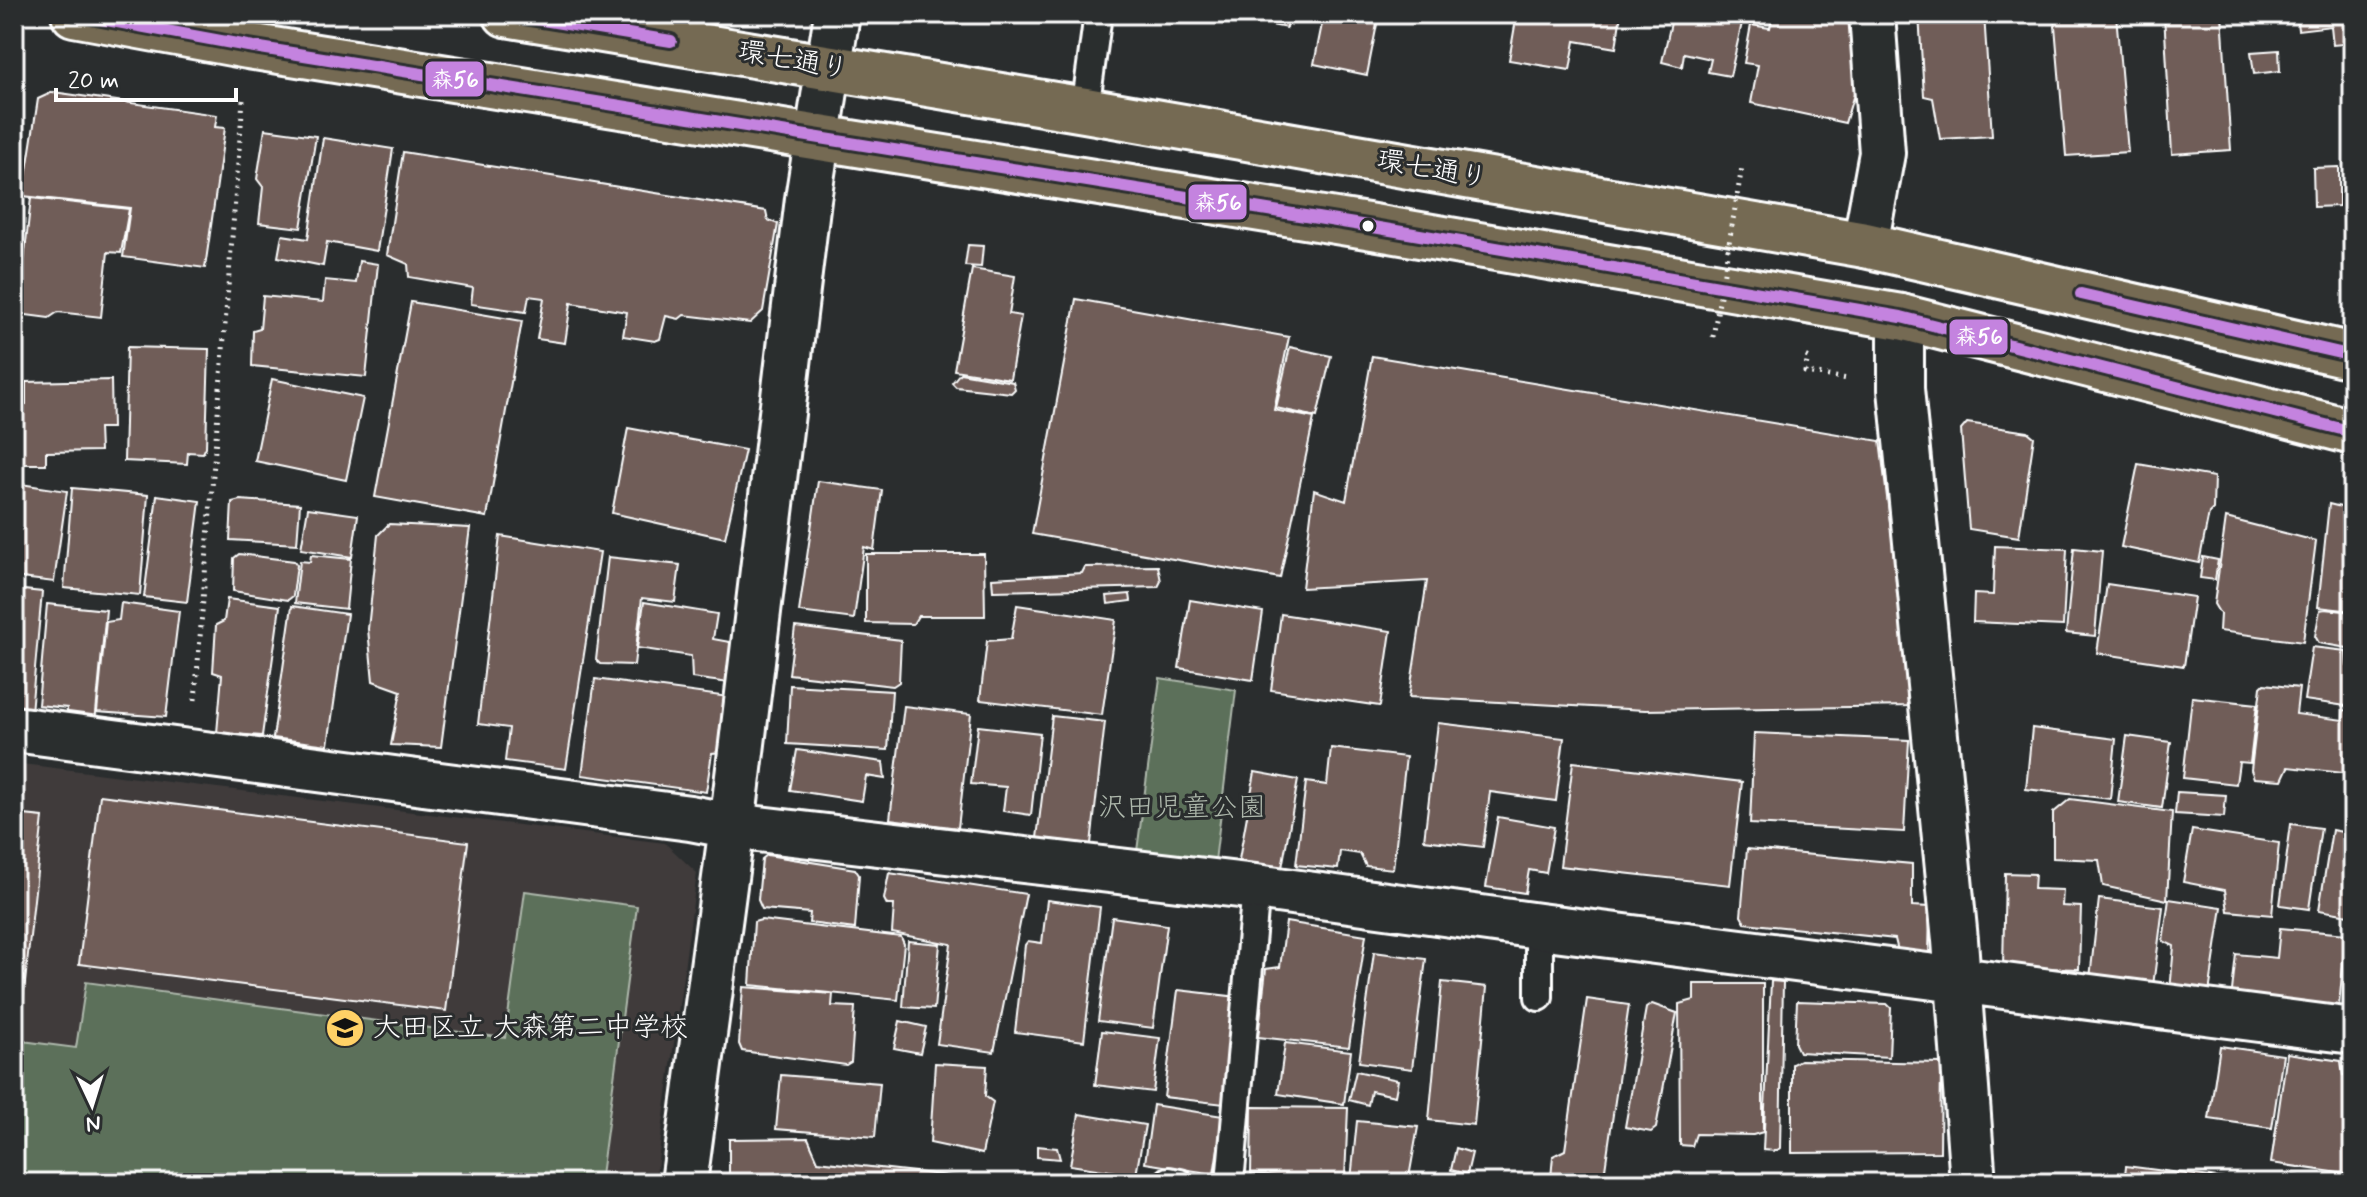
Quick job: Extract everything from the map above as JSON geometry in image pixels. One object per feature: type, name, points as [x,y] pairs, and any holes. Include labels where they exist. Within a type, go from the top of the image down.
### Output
[{"type":"main road","points":[[74,14],[248,46],[817,136],[1901,317],[2353,432]]},
{"type":"main road","name":"環七通り","points":[[506,14],[1865,245],[2353,356]]},
{"type":"street","points":[[684,1183],[732,826],[817,136],[837,14]]},
{"type":"street","points":[[1865,245],[1882,153],[1872,14]]},
{"type":"street","points":[[1901,317],[1901,389],[1957,979],[1973,1183]]},
{"type":"street","points":[[14,729],[732,826],[1256,887],[2353,1031]]},
{"type":"lane","points":[[1085,110],[1098,14]]},
{"type":"lane","points":[[1230,1183],[1256,887]]},
{"type":"lane","points":[[1539,926],[1539,997]]},
{"type":"path","points":[[191,753],[224,313],[248,46]]},
{"type":"path","points":[[1713,337],[1742,167]]},
{"type":"path","points":[[1793,351],[1808,357],[1805,372],[1862,382]]},
{"type":"shaded area","name":"大田区立 大森第二中学校","points":[[14,763],[665,843],[697,873],[655,1183],[14,1183]]},
{"type":"green space","name":"沢田児童公園","points":[[1160,678],[1236,690],[1215,861],[1137,851]]},
{"type":"green space","points":[[525,891],[637,906],[600,1183],[14,1183],[14,1040],[76,1048],[86,982],[505,1038]]},
{"type":"building","points":[[1224,14],[1289,14],[1287,28]]},
{"type":"building","points":[[1324,14],[1379,14],[1367,75],[1314,64]]},
{"type":"building","points":[[1517,14],[1621,14],[1616,48],[1575,41],[1570,70],[1509,60]]},
{"type":"building","points":[[1673,14],[1744,14],[1730,76],[1708,72],[1711,59],[1684,53],[1682,67],[1662,62]]},
{"type":"building","points":[[1773,14],[1855,14],[1859,78],[1845,123],[1751,103],[1758,65],[1744,63],[1751,25],[1770,28]]},
{"type":"building","points":[[1919,14],[1984,14],[1992,136],[1940,139],[1933,98],[1924,96]]},
{"type":"building","points":[[2054,14],[2116,14],[2128,152],[2066,156]]},
{"type":"building","points":[[2164,14],[2222,14],[2231,150],[2172,154]]},
{"type":"building","points":[[2296,14],[2353,14],[2353,43],[2333,45],[2331,26],[2298,30]]},
{"type":"building","points":[[2279,50],[2280,71],[2254,74],[2251,52]]},
{"type":"building","points":[[53,92],[217,115],[215,127],[225,128],[205,268],[123,257],[130,208],[23,196],[38,99]]},
{"type":"building","points":[[265,129],[316,136],[301,228],[259,223],[263,187],[257,179]]},
{"type":"building","points":[[323,138],[393,149],[377,251],[327,242],[323,266],[278,257],[282,235],[308,239]]},
{"type":"building","points":[[403,152],[766,211],[768,220],[778,224],[763,311],[750,323],[684,315],[679,319],[666,316],[660,339],[655,341],[623,336],[627,312],[571,303],[565,343],[537,339],[544,298],[529,296],[526,312],[471,304],[473,288],[409,277],[408,264],[387,255]]},
{"type":"building","points":[[2339,167],[2339,206],[2314,207],[2313,168]]},
{"type":"building","points":[[31,198],[129,209],[121,253],[108,252],[101,317],[58,312],[49,318],[18,314]]},
{"type":"building","points":[[968,245],[983,246],[981,267],[965,266]]},
{"type":"building","points":[[359,261],[378,264],[366,377],[252,366],[253,331],[260,329],[263,296],[323,302],[325,280],[356,283]]},
{"type":"building","points":[[972,269],[1015,276],[1009,314],[1021,316],[1010,379],[954,370]]},
{"type":"building","points":[[1076,299],[1289,337],[1274,410],[1314,418],[1280,578],[1032,534]]},
{"type":"building","points":[[411,302],[522,321],[487,517],[375,497]]},
{"type":"building","points":[[127,347],[209,349],[206,447],[203,453],[188,452],[187,464],[124,461]]},
{"type":"building","points":[[1290,347],[1331,356],[1317,417],[1276,408]]},
{"type":"building","points":[[1372,356],[1880,441],[1913,706],[1645,710],[1409,697],[1427,581],[1302,588],[1314,490],[1346,501]]},
{"type":"building","points":[[960,373],[1013,382],[1015,389],[1011,393],[956,387],[952,383]]},
{"type":"building","points":[[272,379],[363,398],[346,480],[255,461]]},
{"type":"building","points":[[111,380],[112,428],[99,428],[100,451],[46,452],[46,464],[14,464],[14,404],[26,404],[26,382]]},
{"type":"building","points":[[1967,423],[2028,432],[2034,437],[2019,537],[1969,529],[1961,430]]},
{"type":"building","points":[[628,428],[745,450],[725,538],[612,513]]},
{"type":"building","points":[[2138,464],[2214,477],[2213,509],[2209,513],[2199,563],[2121,547]]},
{"type":"building","points":[[818,481],[882,490],[874,550],[864,547],[854,619],[799,612]]},
{"type":"building","points":[[14,483],[67,491],[54,582],[14,577]]},
{"type":"building","points":[[72,488],[148,495],[140,595],[64,588]]},
{"type":"building","points":[[157,495],[200,501],[187,602],[144,597]]},
{"type":"building","points":[[232,502],[300,504],[297,544],[230,540]]},
{"type":"building","points":[[2329,504],[2353,510],[2353,611],[2318,607]]},
{"type":"building","points":[[308,508],[358,515],[352,557],[301,549]]},
{"type":"building","points":[[2226,518],[2316,541],[2303,642],[2219,631],[2220,614],[2214,604]]},
{"type":"building","points":[[389,524],[470,528],[441,747],[391,745],[401,691],[373,681],[368,629],[378,535]]},
{"type":"building","points":[[500,536],[600,552],[566,769],[505,761],[509,728],[478,724]]},
{"type":"building","points":[[1995,546],[2067,549],[2063,626],[1973,622],[1974,594],[1993,595]]},
{"type":"building","points":[[2074,548],[2102,551],[2095,636],[2066,633]]},
{"type":"building","points":[[239,554],[294,561],[297,565],[293,596],[288,600],[233,591],[234,558]]},
{"type":"building","points":[[866,554],[984,554],[985,616],[918,616],[913,624],[866,623]]},
{"type":"building","points":[[311,555],[351,559],[346,609],[295,603],[300,561],[310,562]]},
{"type":"building","points":[[608,557],[680,565],[675,602],[642,598],[634,665],[600,664],[596,660]]},
{"type":"building","points":[[2203,557],[2218,560],[2215,580],[2200,578]]},
{"type":"building","points":[[1158,566],[1161,581],[1158,587],[993,591],[992,578],[1082,573],[1085,567]]},
{"type":"building","points":[[2107,584],[2194,597],[2184,666],[2097,653]]},
{"type":"building","points":[[14,589],[42,592],[31,712],[14,710]]},
{"type":"building","points":[[1130,594],[1131,601],[1108,604],[1107,596]]},
{"type":"building","points":[[227,599],[280,606],[262,736],[217,733],[222,675],[213,672],[216,625],[224,621]]},
{"type":"building","points":[[1190,600],[1263,612],[1253,680],[1179,668]]},
{"type":"building","points":[[644,602],[717,614],[713,639],[735,643],[729,683],[692,678],[691,656],[637,648]]},
{"type":"building","points":[[121,603],[179,611],[166,717],[97,712],[106,622],[119,620]]},
{"type":"building","points":[[47,604],[106,610],[95,723],[67,720],[67,708],[38,705]]},
{"type":"building","points":[[1017,605],[1116,620],[1102,715],[980,700],[987,641],[1011,639]]},
{"type":"building","points":[[292,606],[347,614],[328,745],[273,738]]},
{"type":"building","points":[[2320,610],[2353,612],[2353,649],[2319,643],[2315,636]]},
{"type":"building","points":[[1281,614],[1391,631],[1380,706],[1271,690]]},
{"type":"building","points":[[795,627],[901,640],[899,682],[893,686],[789,674]]},
{"type":"building","points":[[2312,647],[2346,651],[2347,666],[2353,667],[2353,707],[2304,700]]},
{"type":"building","points":[[595,679],[729,697],[721,752],[712,753],[706,792],[582,775]]},
{"type":"building","points":[[2264,684],[2299,688],[2296,714],[2343,720],[2344,710],[2353,711],[2353,774],[2288,767],[2282,780],[2254,778],[2251,770],[2261,687]]},
{"type":"building","points":[[790,685],[892,691],[888,750],[787,744]]},
{"type":"building","points":[[2192,697],[2257,704],[2250,763],[2239,762],[2236,784],[2183,778]]},
{"type":"building","points":[[904,706],[971,714],[958,828],[890,819]]},
{"type":"building","points":[[1052,716],[1105,722],[1091,844],[1037,838]]},
{"type":"building","points":[[1438,723],[1564,738],[1556,801],[1490,792],[1483,847],[1424,840]]},
{"type":"building","points":[[978,726],[1040,733],[1031,815],[1003,811],[1006,787],[971,784]]},
{"type":"building","points":[[2032,728],[2116,739],[2110,799],[2026,789]]},
{"type":"building","points":[[1754,733],[1909,740],[1904,832],[1750,824]]},
{"type":"building","points":[[2127,736],[2171,742],[2162,808],[2118,802]]},
{"type":"building","points":[[1331,748],[1406,757],[1393,869],[1366,866],[1360,854],[1340,851],[1338,869],[1296,865],[1306,782],[1327,785]]},
{"type":"building","points":[[797,750],[883,762],[885,779],[866,776],[862,801],[790,790]]},
{"type":"building","points":[[1573,762],[1742,782],[1730,885],[1560,866]]},
{"type":"building","points":[[1255,772],[1298,780],[1281,873],[1238,865]]},
{"type":"building","points":[[2177,792],[2226,795],[2224,817],[2175,814]]},
{"type":"building","points":[[100,795],[468,842],[446,1011],[79,964]]},
{"type":"building","points":[[2070,799],[2172,812],[2167,900],[2103,886],[2099,860],[2053,858],[2053,813]]},
{"type":"building","points":[[14,814],[43,817],[21,1019],[14,1018]]},
{"type":"building","points":[[1498,817],[1554,827],[1546,873],[1529,870],[1525,893],[1486,887]]},
{"type":"building","points":[[2291,824],[2321,828],[2309,909],[2280,905]]},
{"type":"building","points":[[2192,830],[2279,843],[2272,915],[2228,911],[2225,890],[2183,882]]},
{"type":"building","points":[[2332,830],[2353,834],[2353,892],[2349,915],[2319,910]]},
{"type":"building","points":[[1747,849],[1912,864],[1912,906],[1930,907],[1929,955],[1899,955],[1895,939],[1745,923],[1741,916]]},
{"type":"building","points":[[767,855],[855,869],[859,875],[855,929],[809,923],[810,913],[762,909],[758,900],[762,859]]},
{"type":"building","points":[[889,873],[1026,894],[994,1052],[937,1044],[951,944],[892,933],[894,905],[887,905],[884,899]]},
{"type":"building","points":[[2005,873],[2035,874],[2034,889],[2063,890],[2062,906],[2081,907],[2079,969],[2003,967]]},
{"type":"building","points":[[2099,899],[2163,907],[2153,986],[2090,978]]},
{"type":"building","points":[[2169,899],[2222,907],[2209,993],[2170,990],[2174,946],[2163,941]]},
{"type":"building","points":[[1047,900],[1100,907],[1084,1041],[1015,1032],[1025,945],[1028,941],[1042,943]]},
{"type":"building","points":[[1112,917],[1167,925],[1153,1028],[1098,1021]]},
{"type":"building","points":[[761,920],[901,937],[904,944],[898,1000],[750,985],[754,922]]},
{"type":"building","points":[[1286,922],[1366,935],[1349,1047],[1258,1037],[1266,969],[1280,967]]},
{"type":"building","points":[[2280,928],[2346,934],[2339,1006],[2236,996],[2232,991],[2236,954],[2277,958]]},
{"type":"building","points":[[908,941],[940,944],[934,1009],[903,1007]]},
{"type":"building","points":[[1374,952],[1426,959],[1412,1069],[1359,1062]]},
{"type":"building","points":[[1771,981],[1783,982],[1780,1148],[1776,1151],[1763,1150]]},
{"type":"building","points":[[1442,982],[1487,987],[1474,1125],[1429,1120]]},
{"type":"building","points":[[1694,984],[1763,984],[1763,1132],[1753,1135],[1696,1134],[1692,1146],[1680,1145],[1679,1004],[1694,1000]]},
{"type":"building","points":[[743,987],[833,994],[832,1006],[855,1007],[851,1062],[846,1065],[742,1051],[739,1044]]},
{"type":"building","points":[[1178,990],[1238,997],[1224,1104],[1164,1097]]},
{"type":"building","points":[[1587,999],[1629,1005],[1603,1183],[1551,1178],[1553,1156],[1565,1150]]},
{"type":"building","points":[[1797,1001],[1887,1004],[1891,1008],[1889,1057],[1799,1052],[1795,1044]]},
{"type":"building","points":[[1652,1004],[1677,1013],[1656,1128],[1651,1132],[1625,1127],[1646,1008]]},
{"type":"building","points":[[900,1021],[926,1027],[920,1053],[894,1048]]},
{"type":"building","points":[[1102,1031],[1160,1038],[1153,1092],[1095,1085]]},
{"type":"building","points":[[1285,1043],[1351,1051],[1344,1104],[1278,1094]]},
{"type":"building","points":[[2220,1046],[2283,1055],[2272,1128],[2209,1119]]},
{"type":"building","points":[[2287,1053],[2341,1061],[2343,1075],[2353,1076],[2353,1175],[2271,1163]]},
{"type":"building","points":[[1800,1060],[1941,1063],[1940,1152],[1792,1153],[1792,1064]]},
{"type":"building","points":[[935,1063],[987,1066],[985,1096],[993,1102],[982,1154],[930,1143]]},
{"type":"building","points":[[1356,1071],[1398,1080],[1395,1096],[1371,1091],[1368,1105],[1349,1100]]},
{"type":"building","points":[[781,1075],[880,1083],[875,1137],[776,1129]]},
{"type":"building","points":[[1153,1105],[1223,1116],[1214,1174],[1145,1163]]},
{"type":"building","points":[[1252,1107],[1348,1108],[1345,1178],[1341,1181],[1251,1174]]},
{"type":"building","points":[[1079,1114],[1145,1125],[1136,1175],[1070,1165]]},
{"type":"building","points":[[1357,1121],[1418,1127],[1408,1183],[1351,1180]]},
{"type":"building","points":[[808,1138],[818,1161],[1012,1183],[729,1183],[729,1139]]},
{"type":"building","points":[[1037,1146],[1057,1148],[1060,1159],[1037,1157]]},
{"type":"building","points":[[1456,1148],[1472,1153],[1467,1174],[1451,1170]]},
{"type":"building","points":[[2126,1166],[2257,1183],[2124,1183]]},
{"type":"building","points":[[2294,1176],[2343,1183],[2293,1183]]},
{"type":"transit line","name":"森56","points":[[74,14],[248,46],[1367,226],[1901,317],[2353,432]]},
{"type":"transit line","name":"森56","points":[[506,14],[671,41]]},
{"type":"transit line","name":"森56","points":[[2081,294],[2353,356]]},
{"type":"place","name":"大田区立 大森第二中学校","points":[[345,1028]]}]
